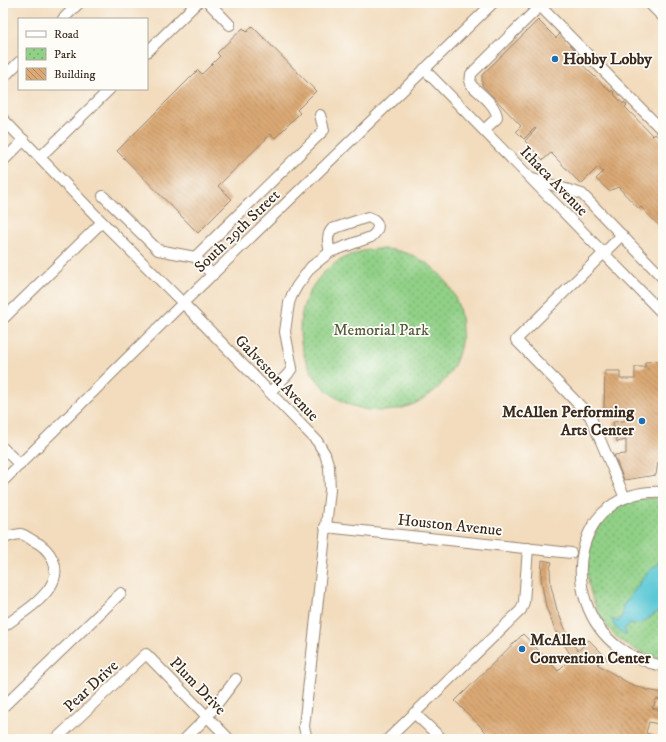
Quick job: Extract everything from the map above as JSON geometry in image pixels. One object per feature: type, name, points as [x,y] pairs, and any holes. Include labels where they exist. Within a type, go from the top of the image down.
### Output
[{"type":"street","points":[[64,18],[79,3]]},
{"type":"street","points":[[148,51],[197,3]]},
{"type":"street","points":[[209,3],[230,25]]},
{"type":"street","name":"South 29th Street","points":[[3,481],[183,303],[493,3]]},
{"type":"street","points":[[649,3],[663,17]]},
{"type":"street","points":[[484,130],[497,118],[497,114],[494,108],[470,84],[471,74],[538,5],[663,131]]},
{"type":"street","points":[[3,78],[18,63]]},
{"type":"street","name":"Ithaca Avenue","points":[[424,69],[663,314]]},
{"type":"street","points":[[40,157],[109,90]]},
{"type":"street","points":[[195,257],[324,130],[320,115]]},
{"type":"street","name":"Galveston Avenue","points":[[3,119],[102,222],[270,392],[317,441],[325,454],[329,467],[330,490],[304,727],[307,739]]},
{"type":"street","points":[[3,161],[24,140]]},
{"type":"street","points":[[531,178],[582,194],[663,278]]},
{"type":"street","points":[[103,196],[158,250],[195,257],[213,275]]},
{"type":"street","points":[[270,392],[292,368],[285,332],[287,312],[292,295],[297,286],[311,267],[330,252],[372,237],[377,232],[377,223],[368,217],[332,229],[329,232],[328,239],[330,252]]},
{"type":"street","points":[[3,319],[102,222]]},
{"type":"street","points":[[622,235],[516,340],[590,416],[625,498]]},
{"type":"street","points":[[3,448],[20,464]]},
{"type":"street","points":[[663,492],[639,494],[625,498],[608,507],[590,529],[585,542],[582,564],[583,586],[588,604],[596,622],[603,632],[612,642],[626,652],[648,662],[663,666]]},
{"type":"street","name":"Houston Avenue","points":[[325,527],[571,553]]},
{"type":"street","points":[[3,538],[21,534],[38,542],[48,551],[55,562],[55,570],[54,580],[50,588],[39,600],[3,627]]},
{"type":"street","points":[[582,564],[571,553],[577,550],[585,542]]},
{"type":"street","points":[[392,737],[414,713],[521,610],[524,602],[528,548]]},
{"type":"street","points":[[3,707],[121,593]]},
{"type":"street","name":"Plum Drive","points":[[146,654],[229,739]]},
{"type":"street","name":"Pear Drive","points":[[56,739],[146,654]]},
{"type":"street","points":[[185,739],[207,717],[236,679]]},
{"type":"street","points":[[414,713],[442,739]]},
{"type":"green space","name":"Memorial Park","points":[[381,249],[412,255],[426,263],[438,273],[448,285],[456,299],[462,330],[456,361],[448,375],[438,387],[426,397],[412,405],[381,411],[350,405],[336,397],[324,387],[314,375],[306,361],[300,330],[306,299],[314,285],[324,273],[336,263],[350,255]]},
{"type":"green space","points":[[663,497],[663,659],[645,654],[629,646],[619,639],[606,624],[596,606],[589,587],[587,566],[590,546],[597,528],[609,513],[627,502],[645,498]]},
{"type":"water","points":[[663,553],[663,608],[639,625],[637,623],[634,625],[632,623],[624,629],[627,634],[625,635],[615,627],[612,619],[618,622],[623,614],[621,612],[624,609],[622,607],[648,572],[658,564]]},
{"type":"building","points":[[538,20],[556,38],[560,34],[579,54],[575,58],[611,92],[612,90],[623,104],[624,102],[627,105],[625,107],[653,136],[655,134],[663,142],[663,230],[641,207],[639,209],[618,187],[609,191],[596,179],[603,172],[598,167],[581,184],[551,153],[543,160],[525,141],[536,129],[535,128],[524,139],[516,131],[521,126],[482,85],[482,75]]},
{"type":"building","points":[[252,26],[316,91],[297,110],[300,113],[275,138],[271,134],[218,186],[232,199],[198,233],[117,151],[198,70],[202,74],[220,56],[217,53],[243,28],[247,32]]},
{"type":"building","name":"McAllen Performing Arts Center","points":[[661,361],[661,365],[663,365],[663,463],[658,462],[656,475],[624,480],[614,455],[626,454],[626,440],[617,442],[613,422],[629,420],[629,416],[613,416],[613,408],[604,409],[605,371],[620,371],[620,379],[635,379],[635,367],[645,367],[645,362]]},
{"type":"building","name":"McAllen Convention Center","points":[[542,560],[552,562],[550,569],[551,586],[557,610],[569,638],[578,651],[589,640],[608,659],[597,664],[628,683],[647,690],[663,693],[663,700],[656,699],[652,708],[661,710],[658,724],[649,722],[646,733],[656,736],[655,739],[493,739],[455,701],[523,634],[558,671],[572,657],[556,632],[546,607],[541,579]]},
{"type":"place","name":"Hobby Lobby","points":[[555,59]]},
{"type":"place","name":"McAllen Performing Arts Center","points":[[642,421]]},
{"type":"place","name":"McAllen Convention Center","points":[[522,649]]}]
